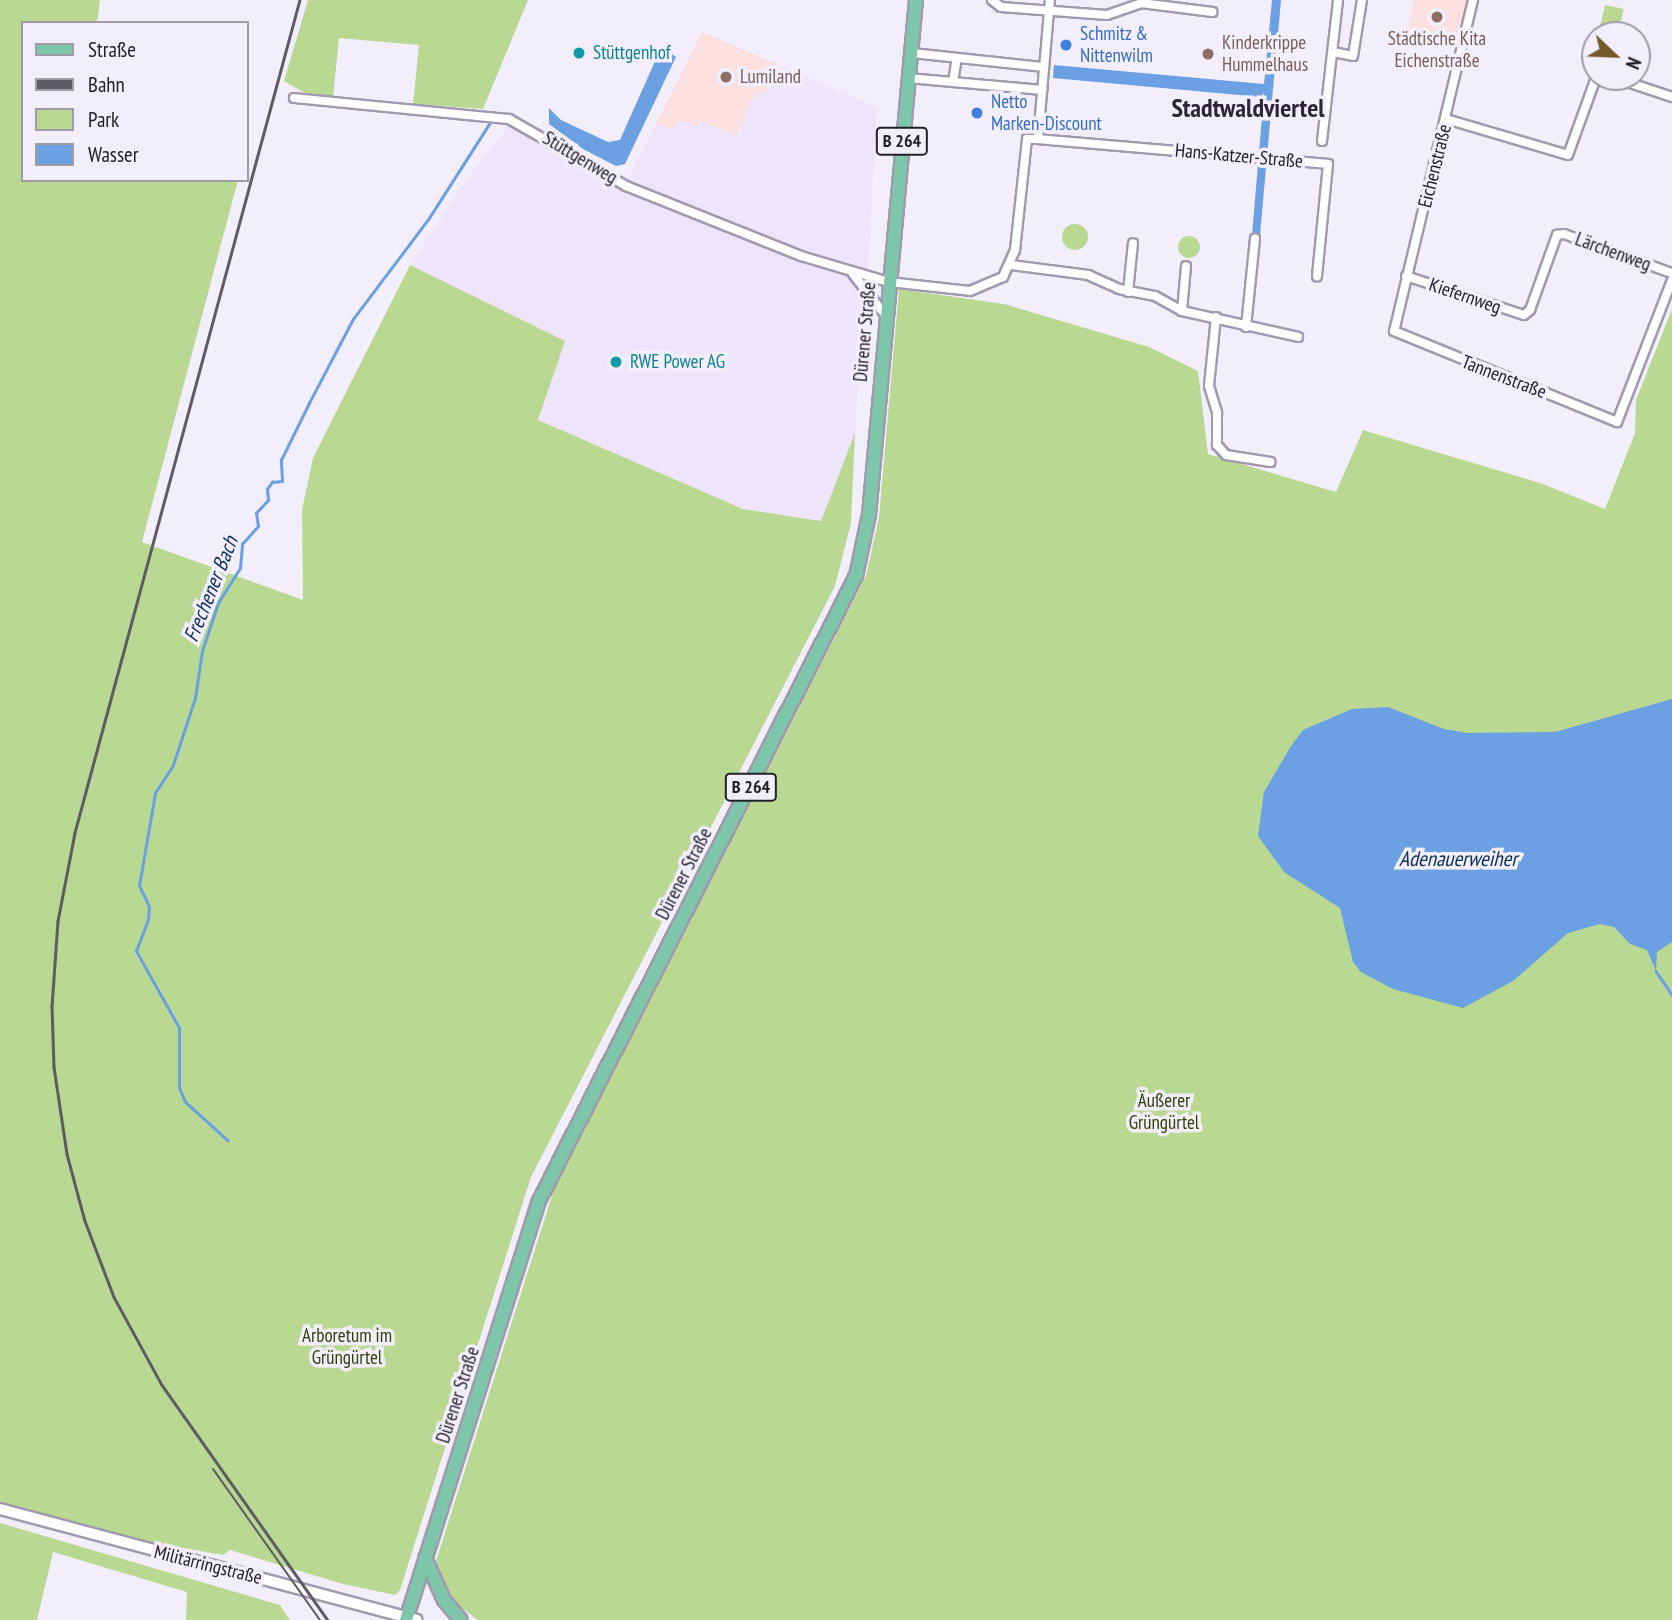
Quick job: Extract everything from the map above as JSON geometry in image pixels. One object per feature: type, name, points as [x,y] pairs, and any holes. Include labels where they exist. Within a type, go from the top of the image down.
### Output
[{"type":"main road","name":"Dürener Straße","points":[[409,1619],[425,1559],[539,1201],[856,576],[869,515],[916,0]]},
{"type":"main road","name":"Militärringstraße","points":[[0,1509],[409,1619]]},
{"type":"main road","points":[[425,1559],[444,1600],[461,1620]]},
{"type":"street","points":[[992,0],[1001,6],[1049,12],[1116,15],[1141,3],[1212,12]]},
{"type":"street","points":[[1050,0],[1038,139],[1027,139],[1011,265],[1088,275],[1128,292],[1147,294],[1182,311],[1298,337]]},
{"type":"street","points":[[1322,141],[1338,0]]},
{"type":"street","points":[[1333,52],[1353,56],[1362,0]]},
{"type":"street","name":"Eichenstraße","points":[[1394,331],[1473,0]]},
{"type":"street","points":[[912,53],[1044,67]]},
{"type":"street","points":[[953,82],[957,58]]},
{"type":"street","points":[[908,78],[1042,90]]},
{"type":"street","points":[[1651,90],[1672,97]]},
{"type":"street","points":[[1446,119],[1568,155],[1591,91]]},
{"type":"street","name":"Stüttgenweg","points":[[294,98],[491,115],[527,127],[626,186],[853,274],[889,282],[970,291],[988,287],[1011,265]]},
{"type":"street","name":"Hans-Katzer-Straße","points":[[1038,139],[1328,164],[1317,276]]},
{"type":"street","name":"Lärchenweg","points":[[1524,315],[1530,310],[1557,235],[1564,234],[1672,273]]},
{"type":"street","points":[[1246,327],[1255,238]]},
{"type":"street","points":[[1128,292],[1133,243]]},
{"type":"street","points":[[1182,311],[1186,266]]},
{"type":"street","points":[[853,274],[886,316]]},
{"type":"street","name":"Kiefernweg","points":[[1406,275],[1524,315]]},
{"type":"street","name":"Tannenstraße","points":[[1394,331],[1617,422],[1672,280]]},
{"type":"street","points":[[1216,317],[1209,386],[1217,413],[1217,445],[1226,455],[1270,462]]},
{"type":"shaded area","name":"Städtische Kita Eichenstraße","points":[[1414,0],[1468,0],[1458,45],[1407,34]]},
{"type":"shaded area","points":[[702,32],[877,107],[868,268],[860,295],[863,315],[855,433],[821,521],[743,509],[538,420],[411,265],[462,185],[510,124],[622,191]]},
{"type":"shaded area","name":"Lumiland","points":[[702,32],[779,65],[766,93],[756,90],[737,136],[700,121],[697,126],[678,120],[674,129],[656,124]]},
{"type":"green space","name":"Arboretum im Grüngürtel","points":[[0,0],[100,0],[97,21],[21,21],[21,182],[237,182],[142,542],[303,600],[302,510],[313,458],[410,265],[565,341],[538,420],[743,509],[821,521],[855,433],[851,523],[835,586],[531,1177],[400,1590],[395,1595],[343,1584],[230,1550],[223,1555],[144,1541],[0,1502]]},
{"type":"green space","points":[[308,0],[528,0],[483,109],[413,104],[419,45],[339,38],[333,98],[310,96],[284,81]]},
{"type":"green space","points":[[1605,5],[1624,9],[1621,21],[1601,21]]},
{"type":"green space","points":[[1075,224],[1084,228],[1088,237],[1084,246],[1075,250],[1066,246],[1062,237],[1066,228]]},
{"type":"green space","points":[[1189,236],[1197,239],[1200,247],[1197,255],[1189,258],[1181,255],[1178,247],[1181,239]]},
{"type":"green space","name":"Äußerer Grüngürtel","points":[[899,289],[1004,304],[1149,347],[1198,371],[1208,454],[1336,492],[1363,430],[1540,483],[1605,509],[1635,433],[1636,400],[1672,309],[1672,1620],[478,1620],[446,1596],[436,1561],[555,1186],[866,576],[879,517]]},
{"type":"green space","points":[[0,1523],[280,1605],[290,1620],[186,1620],[187,1592],[53,1552],[37,1620],[0,1620]]},
{"type":"water","points":[[1272,0],[1281,0],[1260,235],[1252,235],[1264,93],[1261,97],[1053,78],[1054,65],[1264,84]]},
{"type":"water","points":[[665,49],[676,57],[625,164],[616,166],[583,149],[549,124],[549,108],[561,120],[608,142],[620,140],[660,50]]},
{"type":"water","name":"Adenauerweiher","points":[[1672,699],[1672,942],[1657,952],[1656,971],[1647,950],[1630,944],[1614,927],[1600,924],[1568,933],[1513,981],[1463,1008],[1393,989],[1361,972],[1353,962],[1340,908],[1284,872],[1258,836],[1264,792],[1291,746],[1303,730],[1352,709],[1388,707],[1444,729],[1468,733],[1555,732]]},
{"type":"waterway","name":"Frechener Bach","points":[[228,1141],[185,1102],[179,1088],[179,1028],[136,951],[148,920],[149,907],[139,886],[155,793],[173,765],[195,698],[202,651],[218,603],[240,568],[242,544],[258,526],[256,513],[268,500],[267,489],[272,482],[282,481],[281,460],[309,403],[353,319],[429,218],[489,124]]},
{"type":"waterway","points":[[1656,971],[1672,995]]},
{"type":"tram line","points":[[213,1469],[320,1620]]},
{"type":"railway","points":[[300,0],[75,833],[58,921],[52,1006],[54,1067],[67,1154],[85,1221],[114,1297],[162,1385],[328,1620]]},
{"type":"place","name":"Städtische Kita Eichenstraße","points":[[1437,17]]},
{"type":"place","name":"Schmitz & Nittenwilm","points":[[1066,45]]},
{"type":"place","name":"Stüttgenhof","points":[[579,53]]},
{"type":"place","name":"Kinderkrippe Hummelhaus","points":[[1208,54]]},
{"type":"place","name":"Lumiland","points":[[726,77]]},
{"type":"place","name":"Netto Marken-Discount","points":[[977,113]]},
{"type":"place","name":"RWE Power AG","points":[[616,362]]},
{"type":"district","name":"Stadtwaldviertel","points":[[1248,108]]}]
